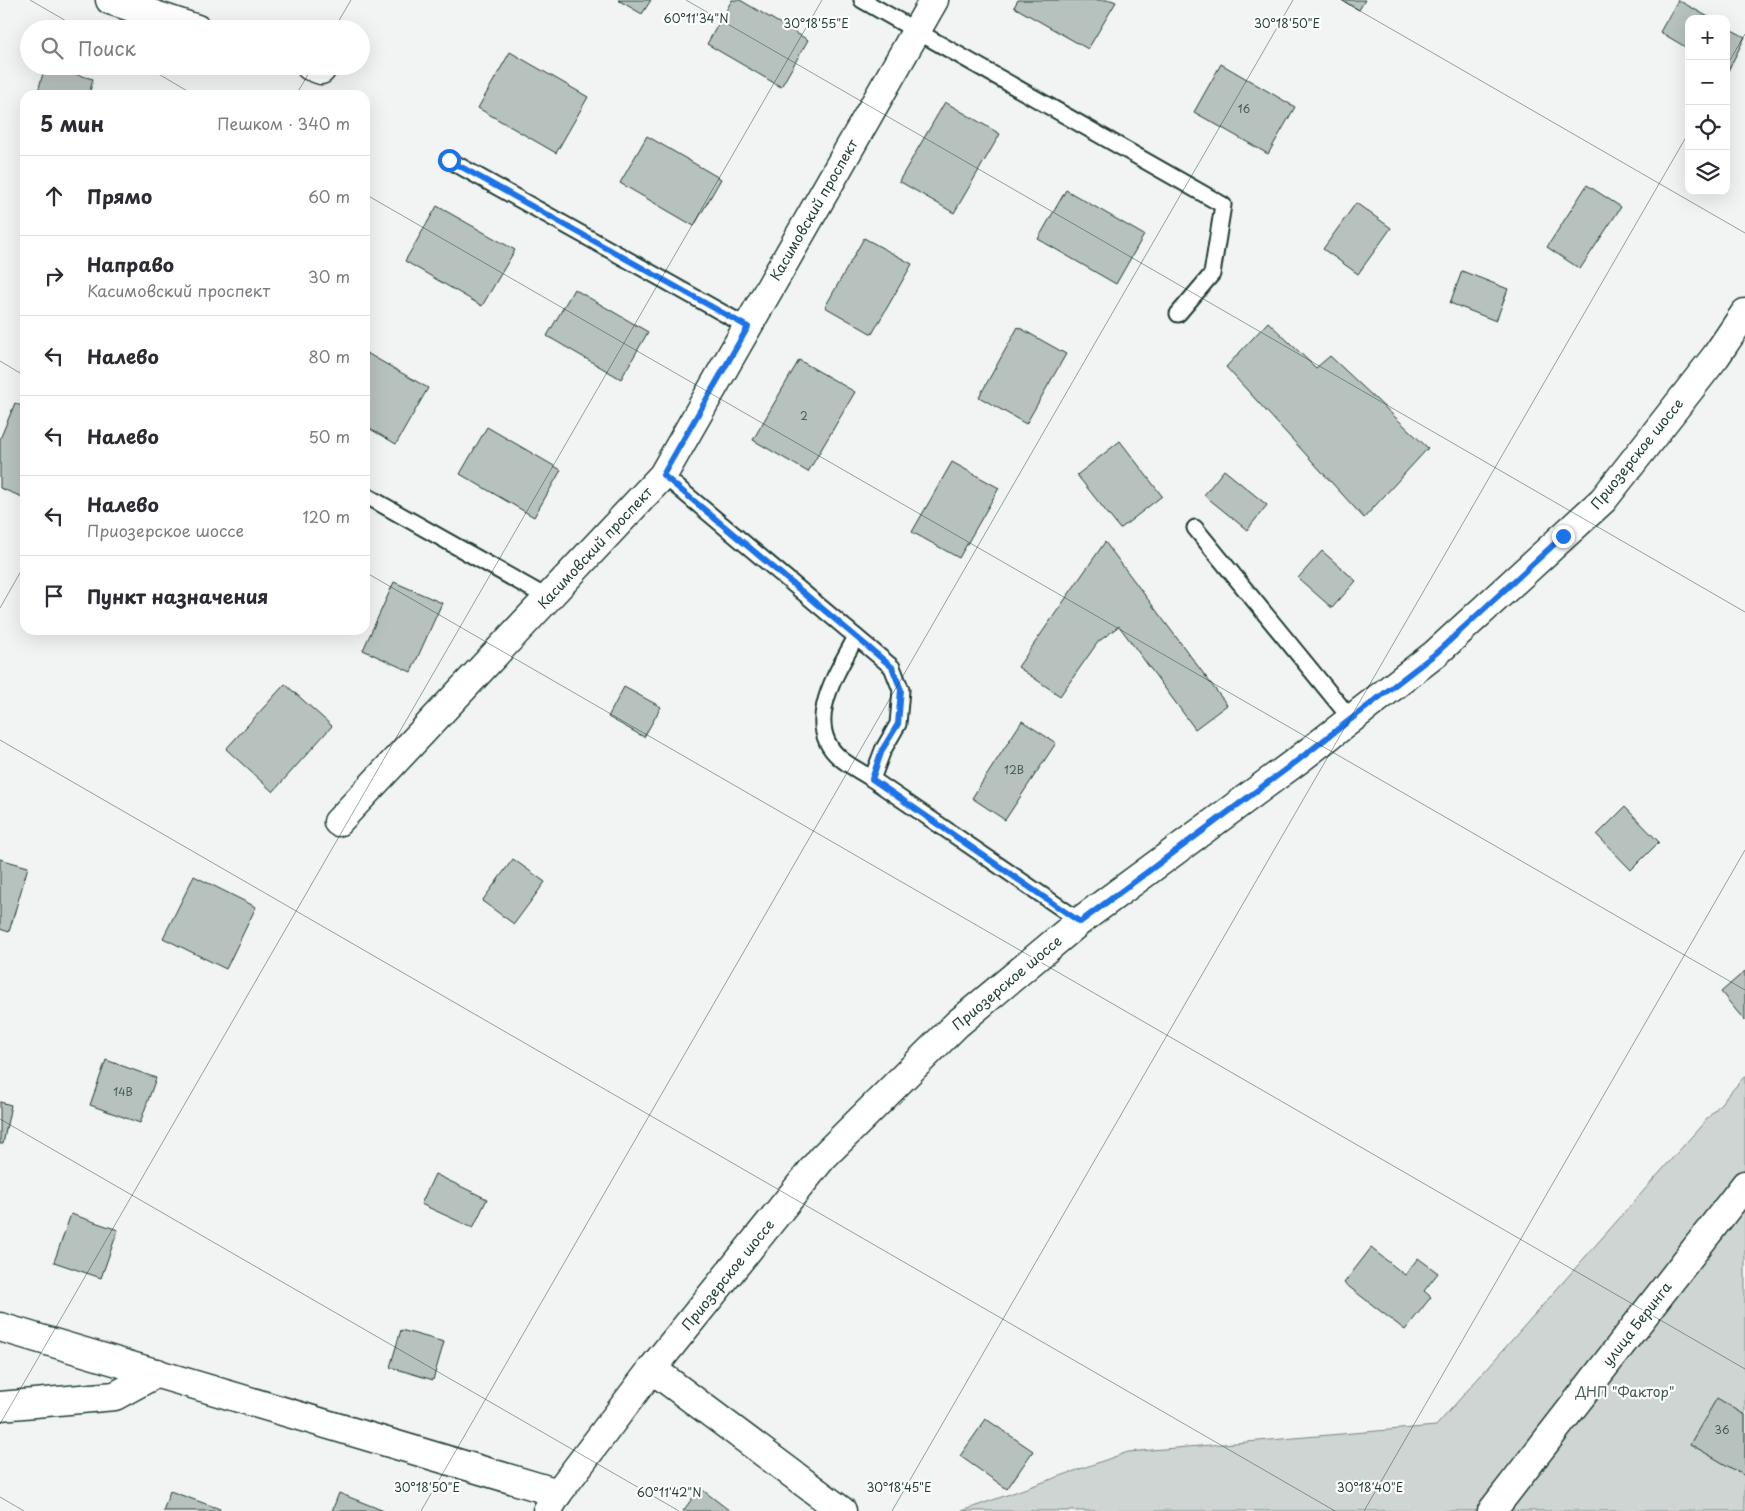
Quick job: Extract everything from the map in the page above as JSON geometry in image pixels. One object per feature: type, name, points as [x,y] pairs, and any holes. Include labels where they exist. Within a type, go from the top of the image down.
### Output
[{"type":"street","points":[[110,0],[170,20]]},
{"type":"street","name":"Касимовский проспект","points":[[338,822],[663,475],[934,0]]},
{"type":"street","name":"Приозерское шоссе","points":[[552,1502],[652,1369],[822,1158],[957,1024],[1080,922],[1351,720],[1435,654],[1602,500],[1716,356],[1745,313]]},
{"type":"street","name":"улица Беринга","points":[[1492,1511],[1745,1185]]},
{"type":"street","points":[[0,1327],[157,1374],[552,1502]]},
{"type":"street","points":[[652,1369],[842,1511]]},
{"type":"street","points":[[0,1406],[115,1396],[157,1374]]},
{"type":"lane","points":[[862,0],[1223,205],[1212,274],[1178,314]]},
{"type":"lane","points":[[449,160],[748,327]]},
{"type":"lane","points":[[663,475],[892,667],[901,690],[898,724],[882,750],[872,779]]},
{"type":"lane","points":[[370,498],[548,598]]},
{"type":"lane","points":[[1195,528],[1351,720]]},
{"type":"lane","points":[[856,637],[824,701],[824,735],[838,757],[1080,922]]},
{"type":"green space","name":"ДНП \"Фактор\"","points":[[1745,1076],[1745,1511],[962,1511],[1128,1452],[1436,1426]]},
{"type":"building","points":[[618,0],[651,0],[642,14]]},
{"type":"building","points":[[732,0],[740,0],[808,40],[781,87],[707,44]]},
{"type":"building","points":[[1018,0],[1111,0],[1116,2],[1088,49],[1014,7]]},
{"type":"building","points":[[1342,0],[1365,0],[1359,10]]},
{"type":"building","points":[[1678,0],[1705,15],[1685,15],[1685,47],[1660,32]]},
{"type":"building","points":[[1730,29],[1745,37],[1730,67]]},
{"type":"building","points":[[510,52],[588,97],[556,153],[478,108]]},
{"type":"building","points":[[1221,64],[1295,107],[1268,154],[1194,112]]},
{"type":"building","points":[[43,75],[78,75],[93,79],[90,90],[38,90]]},
{"type":"building","points":[[945,102],[1000,134],[954,213],[899,181]]},
{"type":"building","points":[[647,136],[721,179],[694,226],[620,183]]},
{"type":"building","points":[[1587,185],[1621,207],[1580,269],[1547,247]]},
{"type":"building","points":[[1066,190],[1144,235],[1116,284],[1038,239]]},
{"type":"building","points":[[1356,203],[1391,228],[1358,274],[1323,249]]},
{"type":"building","points":[[437,206],[515,250],[482,306],[405,261]]},
{"type":"building","points":[[864,238],[912,264],[872,334],[825,307]]},
{"type":"building","points":[[1462,271],[1508,289],[1496,321],[1450,303]]},
{"type":"building","points":[[574,289],[648,332],[621,379],[547,336]]},
{"type":"building","points":[[1268,322],[1316,368],[1330,356],[1428,448],[1364,518],[1226,367]]},
{"type":"building","points":[[1018,327],[1066,354],[1026,424],[979,397]]},
{"type":"building","points":[[370,355],[428,388],[396,444],[370,429]]},
{"type":"building","points":[[799,360],[855,392],[808,472],[753,440]]},
{"type":"building","points":[[15,403],[20,406],[20,496],[0,488],[0,439]]},
{"type":"building","points":[[487,427],[561,470],[534,517],[460,474]]},
{"type":"building","points":[[1120,441],[1162,496],[1120,529],[1077,475]]},
{"type":"building","points":[[952,462],[999,488],[959,558],[912,532]]},
{"type":"building","points":[[1224,470],[1267,505],[1247,530],[1204,495]]},
{"type":"building","points":[[1105,542],[1227,705],[1195,729],[1119,626],[1098,642],[1060,696],[1018,667]]},
{"type":"building","points":[[1322,551],[1356,581],[1332,608],[1298,578]]},
{"type":"building","points":[[394,582],[442,603],[411,672],[363,650]]},
{"type":"building","points":[[285,684],[332,726],[273,792],[226,749]]},
{"type":"building","points":[[624,687],[661,707],[644,737],[608,717]]},
{"type":"building","points":[[1022,721],[1056,743],[1005,820],[972,798]]},
{"type":"building","points":[[1625,807],[1659,842],[1631,870],[1597,835]]},
{"type":"building","points":[[0,859],[28,867],[9,932],[0,929]]},
{"type":"building","points":[[513,859],[545,882],[514,924],[482,901]]},
{"type":"building","points":[[194,876],[256,907],[226,969],[163,938]]},
{"type":"building","points":[[1745,971],[1745,1021],[1721,992]]},
{"type":"building","points":[[106,1060],[156,1078],[140,1123],[90,1105]]},
{"type":"building","points":[[0,1102],[11,1105],[3,1144],[0,1144]]},
{"type":"building","points":[[435,1174],[487,1199],[473,1228],[421,1204]]},
{"type":"building","points":[[71,1214],[118,1230],[101,1278],[54,1262]]},
{"type":"building","points":[[1371,1248],[1405,1275],[1418,1258],[1438,1273],[1424,1291],[1431,1297],[1405,1330],[1344,1283]]},
{"type":"building","points":[[401,1330],[444,1342],[433,1380],[390,1367]]},
{"type":"building","points":[[1717,1398],[1745,1415],[1745,1476],[1690,1444]]},
{"type":"building","points":[[986,1419],[1033,1451],[1007,1489],[960,1456]]},
{"type":"building","points":[[700,1488],[730,1511],[683,1511]]},
{"type":"building","points":[[170,1491],[220,1509],[219,1511],[163,1511]]},
{"type":"building","points":[[339,1493],[384,1511],[332,1511]]},
{"type":"route","points":[[449,160],[748,327],[663,475],[892,667],[901,690],[898,724],[882,750],[872,779],[1080,922],[1208,824],[1297,761],[1435,654],[1563,536]]}]
